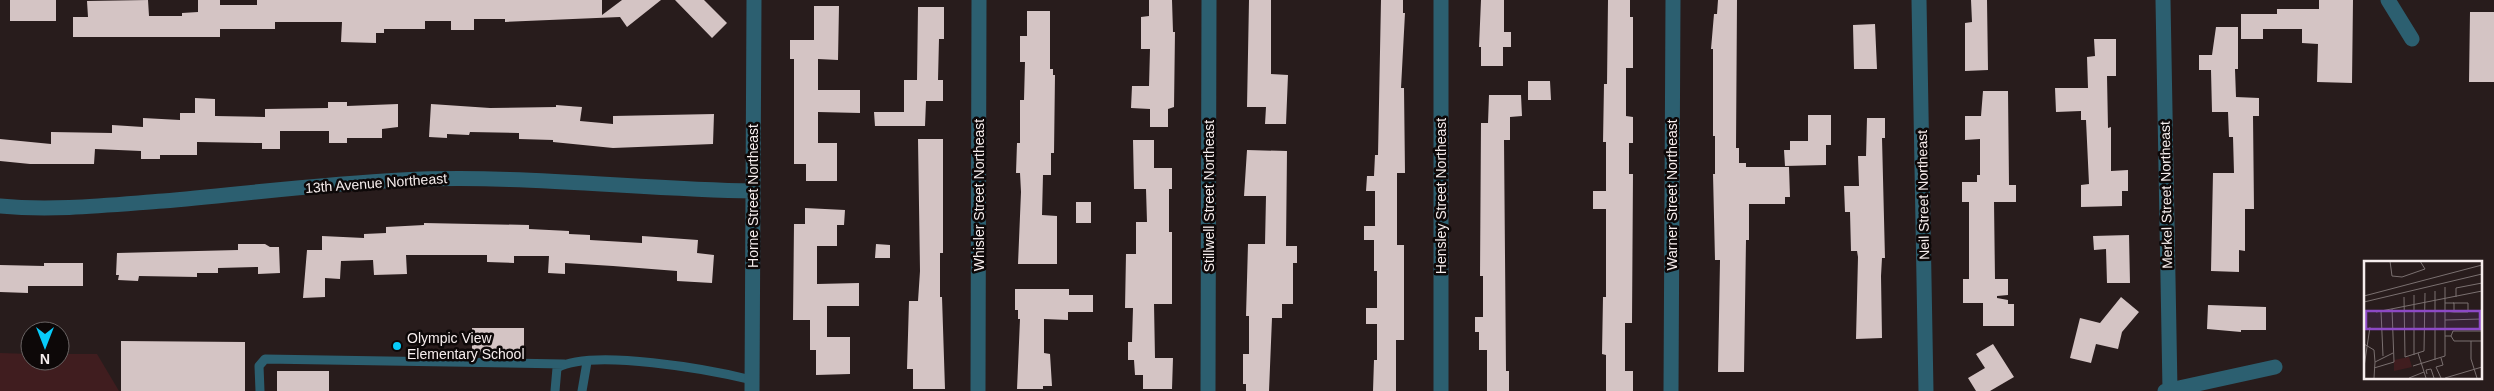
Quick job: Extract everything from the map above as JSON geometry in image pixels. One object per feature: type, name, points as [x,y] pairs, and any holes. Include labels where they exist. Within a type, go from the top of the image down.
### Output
[{"type":"street","name":"Horne Street Northeast","points":[[752,386],[754,0]]},
{"type":"street","name":"Whisler Street Northeast","points":[[978,391],[979,0]]},
{"type":"street","name":"Stillwell Street Northeast","points":[[1208,391],[1209,0]]},
{"type":"street","name":"Hensley Street Northeast","points":[[1441,0],[1441,391]]},
{"type":"street","name":"Warner Street Northeast","points":[[1671,391],[1673,0]]},
{"type":"street","name":"Neil Street Northeast","points":[[1919,0],[1926,391]]},
{"type":"street","name":"Merkel Street Northeast","points":[[2163,0],[2167,390]]},
{"type":"street","points":[[2388,0],[2412,39]]},
{"type":"street","name":"13th Avenue Northeast","points":[[0,206],[35,208],[100,206],[383,181],[446,178],[678,190],[753,191]]},
{"type":"street","points":[[2167,390],[2276,367]]},
{"type":"lane","points":[[260,391],[259,366],[265,359],[564,364],[622,361],[671,364],[752,386]]},
{"type":"lane","points":[[582,391],[587,362]]},
{"type":"lane","points":[[555,391],[557,368],[564,364]]},
{"type":"shaded area","points":[[0,353],[20,354],[20,371],[70,371],[70,354],[97,354],[119,391],[0,391]]},
{"type":"building","points":[[10,0],[56,0],[56,21],[10,21]]},
{"type":"building","points":[[148,0],[149,16],[182,16],[182,13],[198,12],[198,0],[220,0],[220,5],[257,5],[257,0],[602,0],[602,15],[622,0],[661,0],[627,27],[620,17],[505,22],[505,19],[474,19],[474,30],[451,30],[451,21],[425,21],[425,29],[384,29],[384,33],[376,33],[376,43],[341,42],[342,22],[275,22],[275,29],[220,29],[220,37],[73,37],[73,17],[88,17],[87,1]]},
{"type":"building","points":[[675,0],[704,0],[727,23],[712,38]]},
{"type":"building","points":[[1149,0],[1172,0],[1173,32],[1175,32],[1174,107],[1168,109],[1168,127],[1150,127],[1150,109],[1131,108],[1132,86],[1149,86],[1150,49],[1141,49],[1141,17],[1149,16]]},
{"type":"building","points":[[1249,0],[1271,0],[1271,74],[1288,75],[1286,124],[1265,124],[1266,107],[1247,107]]},
{"type":"building","points":[[1381,0],[1403,0],[1403,13],[1405,13],[1401,88],[1404,88],[1405,173],[1397,173],[1397,245],[1404,245],[1404,340],[1396,340],[1396,391],[1373,391],[1374,360],[1377,360],[1377,324],[1366,324],[1366,308],[1377,308],[1377,271],[1374,271],[1374,240],[1364,240],[1364,226],[1375,226],[1375,191],[1366,191],[1367,176],[1374,176],[1375,155],[1378,155]]},
{"type":"building","points":[[1481,0],[1504,0],[1504,32],[1511,32],[1511,47],[1503,47],[1503,66],[1481,66],[1481,47],[1479,47]]},
{"type":"building","points":[[1608,0],[1630,0],[1630,17],[1633,17],[1633,68],[1626,68],[1626,116],[1633,117],[1633,143],[1629,143],[1629,174],[1633,174],[1632,323],[1625,323],[1625,371],[1633,371],[1633,391],[1606,391],[1606,355],[1602,354],[1603,297],[1606,297],[1606,209],[1593,209],[1593,191],[1606,191],[1606,142],[1603,142],[1604,84],[1607,84]]},
{"type":"building","points":[[1718,0],[1737,0],[1736,148],[1739,148],[1739,163],[1746,163],[1746,167],[1789,167],[1790,197],[1785,197],[1785,204],[1749,204],[1749,240],[1746,240],[1744,372],[1718,372],[1720,260],[1715,260],[1713,174],[1715,174],[1715,136],[1713,136],[1713,49],[1711,49],[1714,14],[1717,14]]},
{"type":"building","points":[[1971,0],[1987,0],[1988,70],[1965,71],[1965,23],[1972,22]]},
{"type":"building","points":[[2319,0],[2353,0],[2352,83],[2317,82],[2318,44],[2302,43],[2302,29],[2263,29],[2263,39],[2241,39],[2241,14],[2277,14],[2277,9],[2319,9]]},
{"type":"building","points":[[814,6],[839,6],[838,60],[818,59],[818,90],[860,90],[860,113],[818,112],[818,143],[837,143],[837,181],[806,181],[806,164],[794,164],[794,59],[790,59],[790,40],[814,40]]},
{"type":"building","points":[[918,7],[944,7],[944,39],[939,39],[938,80],[943,80],[943,101],[926,101],[925,126],[875,126],[874,112],[904,112],[904,80],[917,80]]},
{"type":"building","points":[[1027,11],[1050,11],[1050,69],[1053,69],[1053,75],[1055,75],[1054,153],[1051,153],[1051,175],[1043,175],[1042,215],[1057,216],[1057,264],[1018,264],[1021,192],[1020,173],[1016,173],[1017,143],[1020,143],[1020,100],[1024,100],[1025,62],[1020,62],[1020,36],[1027,36]]},
{"type":"building","points":[[2470,12],[2494,12],[2494,82],[2469,82]]},
{"type":"building","points":[[1875,24],[1877,69],[1854,69],[1853,25]]},
{"type":"building","points":[[2216,27],[2238,27],[2238,69],[2235,69],[2236,97],[2259,98],[2259,116],[2253,116],[2254,209],[2245,209],[2245,251],[2239,250],[2239,272],[2211,271],[2213,173],[2234,173],[2233,137],[2229,137],[2228,112],[2212,112],[2211,70],[2199,70],[2199,55],[2212,55]]},
{"type":"building","points":[[2094,39],[2116,39],[2116,76],[2107,76],[2108,128],[2111,127],[2111,171],[2128,170],[2128,191],[2122,191],[2122,206],[2081,207],[2081,185],[2089,184],[2086,120],[2081,120],[2081,111],[2056,112],[2055,88],[2088,88],[2087,57],[2095,56]]},
{"type":"building","points":[[1528,81],[1550,81],[1551,100],[1528,100]]},
{"type":"building","points":[[1983,91],[2008,91],[2009,185],[2016,185],[2016,202],[1994,202],[1995,279],[2008,279],[2008,295],[1997,296],[1997,298],[2008,300],[2008,304],[2014,304],[2014,326],[1983,326],[1983,303],[1963,303],[1963,279],[1969,279],[1969,202],[1962,202],[1962,182],[1977,182],[1977,175],[1980,175],[1980,139],[1965,140],[1965,116],[1981,116]]},
{"type":"building","points":[[1489,95],[1521,95],[1522,116],[1510,117],[1510,140],[1504,140],[1506,371],[1509,371],[1509,391],[1487,391],[1487,350],[1479,350],[1479,332],[1475,332],[1475,317],[1483,317],[1483,276],[1480,276],[1481,123],[1488,123]]},
{"type":"building","points":[[195,98],[215,99],[215,116],[265,117],[265,109],[328,108],[328,102],[347,102],[347,106],[398,104],[398,127],[382,129],[382,138],[347,138],[347,143],[329,143],[329,131],[280,131],[280,149],[262,149],[262,143],[197,142],[197,155],[160,155],[160,159],[141,159],[141,151],[95,149],[94,164],[30,164],[0,161],[0,139],[51,144],[51,132],[112,133],[112,125],[143,127],[143,118],[180,120],[180,113],[195,113]]},
{"type":"building","points":[[431,104],[490,108],[556,107],[556,105],[582,107],[580,121],[613,124],[613,116],[714,114],[713,144],[613,148],[553,142],[553,140],[519,139],[519,133],[470,132],[469,135],[447,134],[447,138],[429,137]]},
{"type":"building","points":[[1808,115],[1831,115],[1831,145],[1826,145],[1826,165],[1785,166],[1784,150],[1790,150],[1790,141],[1808,141]]},
{"type":"building","points":[[1867,118],[1885,118],[1885,138],[1882,138],[1885,258],[1882,258],[1881,276],[1882,338],[1856,339],[1858,257],[1857,251],[1851,251],[1850,212],[1845,212],[1844,186],[1859,186],[1858,156],[1866,156]]},
{"type":"building","points":[[918,139],[943,139],[943,253],[940,253],[940,297],[942,297],[945,389],[913,389],[913,369],[907,369],[909,301],[918,301],[920,271]]},
{"type":"building","points":[[1133,140],[1154,140],[1154,168],[1172,168],[1172,189],[1169,189],[1169,232],[1172,232],[1172,304],[1154,304],[1155,358],[1173,358],[1172,389],[1143,389],[1143,375],[1135,375],[1134,360],[1128,360],[1128,342],[1132,342],[1133,308],[1125,308],[1126,254],[1136,254],[1136,222],[1147,222],[1146,189],[1134,189]]},
{"type":"building","points":[[1247,150],[1287,151],[1286,246],[1297,246],[1297,263],[1293,263],[1293,304],[1282,304],[1282,318],[1272,318],[1269,391],[1246,391],[1246,384],[1243,384],[1243,354],[1249,354],[1249,316],[1246,316],[1248,244],[1265,244],[1266,196],[1244,196]]},
{"type":"building","points":[[1076,202],[1091,202],[1091,223],[1076,223]]},
{"type":"building","points":[[805,208],[845,210],[844,225],[837,225],[837,246],[817,246],[817,284],[859,283],[859,306],[827,306],[827,337],[850,337],[850,374],[816,375],[816,350],[810,350],[810,320],[793,320],[794,224],[805,224]]},
{"type":"building","points":[[424,223],[529,225],[529,229],[569,231],[569,234],[590,235],[590,240],[642,243],[642,236],[698,240],[697,253],[714,255],[712,283],[677,281],[677,271],[565,263],[565,274],[548,273],[549,256],[514,256],[514,263],[487,262],[487,255],[406,255],[407,274],[374,275],[373,260],[341,261],[340,279],[325,278],[325,297],[303,298],[307,250],[322,250],[322,236],[364,238],[364,234],[386,233],[386,227],[424,225]]},
{"type":"building","points":[[2129,235],[2130,283],[2107,283],[2106,249],[2094,250],[2093,236]]},
{"type":"building","points":[[238,244],[265,244],[270,247],[279,247],[280,273],[258,274],[258,267],[218,268],[218,273],[197,273],[197,277],[139,276],[138,281],[118,280],[119,275],[116,275],[117,253],[238,250]]},
{"type":"building","points":[[876,244],[890,245],[890,258],[875,258]]},
{"type":"building","points":[[44,263],[83,263],[83,286],[28,286],[28,293],[0,292],[0,265],[44,266]]},
{"type":"building","points":[[1015,289],[1069,289],[1069,295],[1093,295],[1093,312],[1068,312],[1068,320],[1044,319],[1044,353],[1050,354],[1052,386],[1043,386],[1043,389],[1017,389],[1020,319],[1018,319],[1018,310],[1015,310]]},
{"type":"building","points":[[2121,297],[2139,312],[2122,332],[2118,349],[2096,344],[2091,363],[2070,358],[2080,318],[2100,323]]},
{"type":"building","points":[[2208,305],[2266,307],[2266,330],[2241,330],[2241,332],[2207,329]]},
{"type":"building","points":[[472,328],[524,328],[524,353],[472,352]]},
{"type":"building","points":[[121,341],[245,342],[245,391],[121,391]]},
{"type":"building","points":[[1993,344],[2014,377],[1990,391],[1976,391],[1968,378],[1985,368],[1976,354]]},
{"type":"building","points":[[277,371],[329,371],[329,391],[277,391]]},
{"type":"place","name":"Olympic View Elementary School","points":[[397,346]]}]
